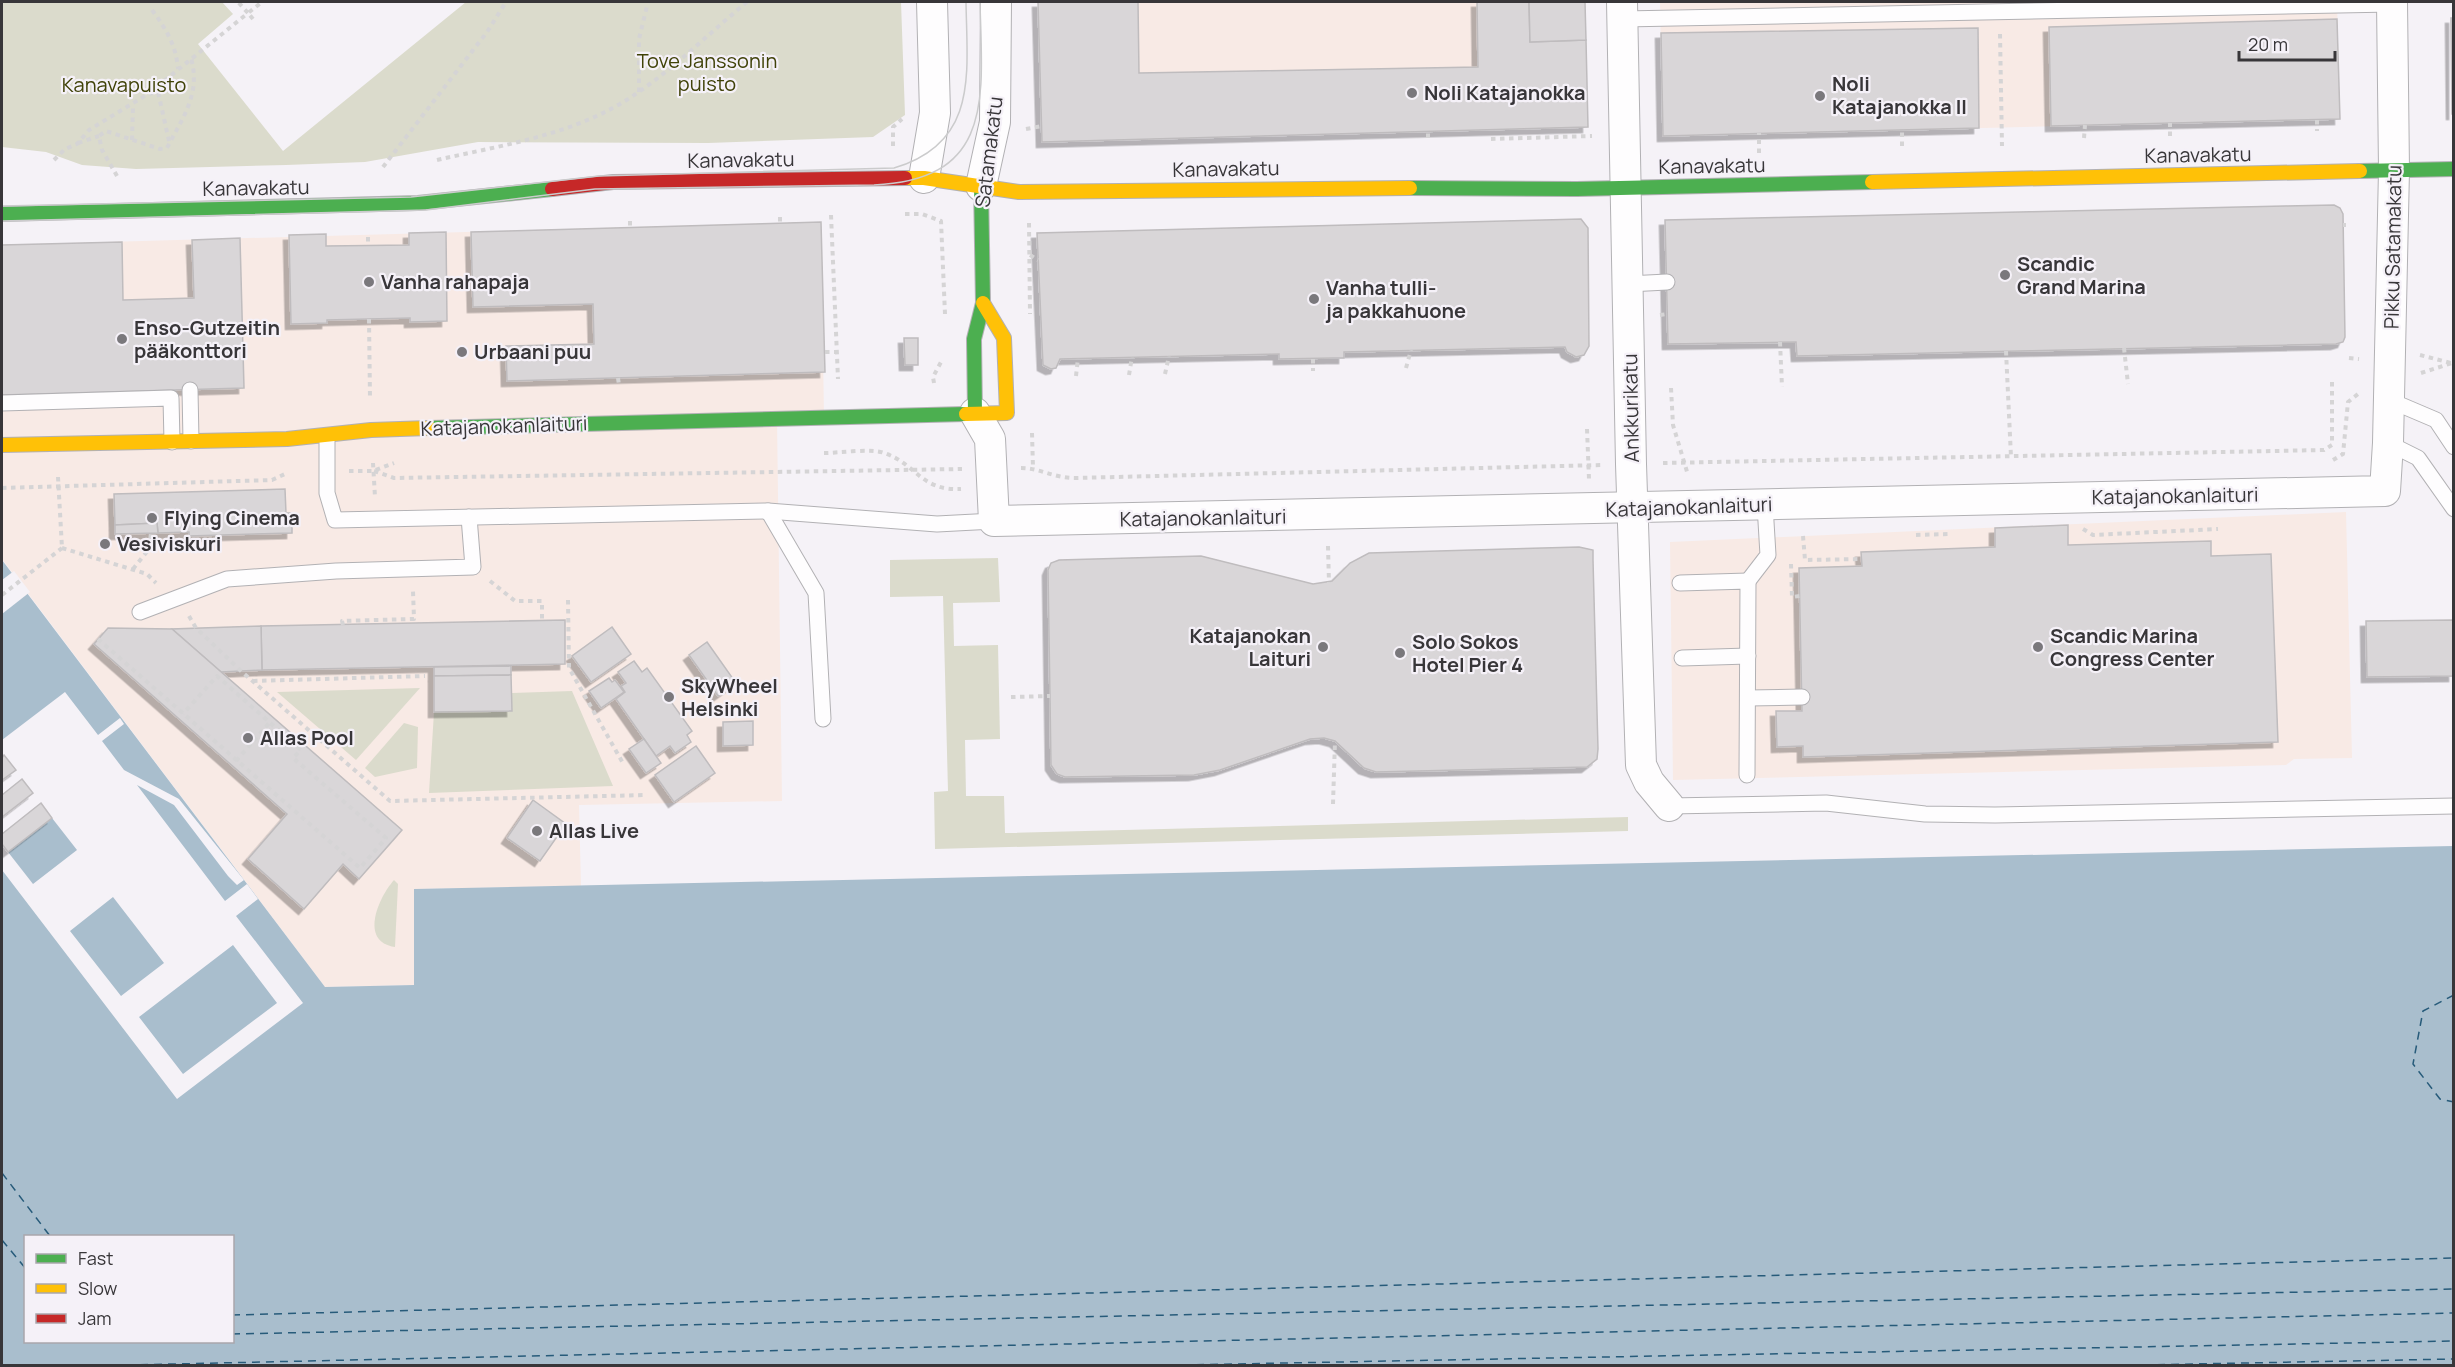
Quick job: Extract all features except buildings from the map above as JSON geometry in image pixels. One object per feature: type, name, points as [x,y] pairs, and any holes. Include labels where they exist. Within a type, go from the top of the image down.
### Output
[{"type":"main road","name":"Kanavakatu","points":[[2,214],[418,203],[613,182],[924,178],[1019,192],[1314,187],[1626,188],[2454,169]]},
{"type":"main road","name":"Satamakatu","points":[[975,412],[974,339],[983,303],[981,186]]},
{"type":"main road","name":"Satamakatu","points":[[983,303],[1004,338],[1007,413]]},
{"type":"main road","name":"Katajanokanlaituri","points":[[2,445],[327,437],[371,430],[975,412],[1007,413]]},
{"type":"street","points":[[924,178],[934,113],[932,2]]},
{"type":"street","name":"Satamakatu","points":[[981,186],[996,122],[996,2]]},
{"type":"street","name":"Pikku Satamakatu","points":[[2385,491],[2394,170],[2392,3]]},
{"type":"street","name":"Ankkurikatu","points":[[1623,10],[1633,509],[1641,765],[1649,782],[1669,806]]},
{"type":"street","points":[[975,412],[991,453],[994,521]]},
{"type":"street","points":[[991,453],[1007,413]]},
{"type":"street","name":"Katajanokanlaituri","points":[[994,521],[2385,491]]},
{"type":"lane","points":[[1623,10],[1999,12],[2392,3]]},
{"type":"lane","points":[[1628,284],[1666,282]]},
{"type":"lane","points":[[190,390],[192,441]]},
{"type":"lane","points":[[2389,391],[2436,420],[2454,447]]},
{"type":"lane","points":[[2,403],[171,398],[172,442]]},
{"type":"lane","points":[[327,437],[327,493],[335,520],[768,511],[937,524],[994,521]]},
{"type":"lane","points":[[2388,443],[2418,458],[2454,509]]},
{"type":"lane","points":[[1747,774],[1748,581],[1768,555],[1765,505]]},
{"type":"lane","points":[[768,511],[816,592],[823,718]]},
{"type":"lane","points":[[140,612],[227,579],[473,567],[469,517]]},
{"type":"lane","points":[[1680,583],[1748,581]]},
{"type":"lane","points":[[1682,658],[1748,656]]},
{"type":"lane","points":[[1748,698],[1802,697]]},
{"type":"lane","points":[[1669,806],[1826,803],[1924,814],[1966,815],[2454,806]]},
{"type":"path","points":[[238,2],[253,20]]},
{"type":"path","points":[[169,142],[158,92],[164,81],[262,2]]},
{"type":"path","points":[[383,167],[487,32],[506,2]]},
{"type":"path","points":[[639,92],[639,39],[648,2]]},
{"type":"path","points":[[438,160],[554,134],[606,112],[639,92],[747,2]]},
{"type":"path","points":[[152,10],[167,30],[177,53],[178,70]]},
{"type":"path","points":[[1999,12],[2003,179]]},
{"type":"path","points":[[54,160],[65,149],[106,131],[160,149],[166,148],[187,113],[196,76],[191,58]]},
{"type":"path","points":[[77,144],[89,130],[148,94],[158,92]]},
{"type":"path","points":[[132,140],[133,105]]},
{"type":"path","points":[[2317,120],[2317,131]]},
{"type":"path","points":[[2170,123],[2170,136]]},
{"type":"path","points":[[2084,138],[2085,125]]},
{"type":"path","points":[[1026,129],[1042,126]]},
{"type":"path","points":[[1902,130],[1902,146]]},
{"type":"path","points":[[1428,132],[1428,138]]},
{"type":"path","points":[[1759,153],[1760,134]]},
{"type":"path","points":[[99,136],[102,150],[117,176]]},
{"type":"path","points":[[1491,139],[1592,136]]},
{"type":"path","points":[[831,215],[838,379]]},
{"type":"path","points":[[780,217],[780,223]]},
{"type":"path","points":[[630,221],[630,227]]},
{"type":"path","points":[[1029,255],[1038,260]]},
{"type":"path","points":[[1660,315],[1667,314]]},
{"type":"path","points":[[369,319],[371,430],[377,519]]},
{"type":"path","points":[[1780,342],[1782,387]]},
{"type":"path","points":[[2124,348],[2128,384]]},
{"type":"path","points":[[1406,368],[1411,350]]},
{"type":"path","points":[[2006,351],[2011,458]]},
{"type":"path","points":[[825,352],[837,352]]},
{"type":"path","points":[[2419,355],[2453,363]]},
{"type":"path","points":[[1165,374],[1170,356]]},
{"type":"path","points":[[1129,375],[1132,357]]},
{"type":"path","points":[[1076,376],[1078,358]]},
{"type":"path","points":[[1313,358],[1313,371]]},
{"type":"path","points":[[2349,358],[2359,359]]},
{"type":"path","points":[[2330,461],[2343,454],[2348,402],[2355,395],[2389,391],[2453,363]]},
{"type":"path","points":[[618,378],[619,385]]},
{"type":"path","points":[[1653,464],[2325,450],[2332,445],[2332,380]]},
{"type":"path","points":[[1671,388],[1673,425],[1688,477]]},
{"type":"path","points":[[1587,429],[1589,480]]},
{"type":"path","points":[[373,471],[394,478],[991,453],[1053,477],[1067,478],[1611,465]]},
{"type":"path","points":[[2,488],[272,480],[289,473]]},
{"type":"path","points":[[1678,477],[1700,477]]},
{"type":"path","points":[[58,486],[62,548]]},
{"type":"path","points":[[133,569],[149,549],[151,533]]},
{"type":"path","points":[[1803,536],[1805,560],[1861,560]]},
{"type":"path","points":[[1328,546],[1329,583]]},
{"type":"path","points":[[62,548],[147,574]]},
{"type":"path","points":[[2,595],[62,548]]},
{"type":"path","points":[[473,567],[515,601],[542,601],[542,621]]},
{"type":"path","points":[[343,625],[342,621],[414,619],[412,569]]},
{"type":"path","points":[[1792,597],[1800,596]]},
{"type":"path","points":[[179,597],[196,628],[252,681],[390,801],[647,795]]},
{"type":"path","points":[[568,600],[568,668],[624,765]]},
{"type":"path","points":[[98,639],[236,761],[360,868],[386,838],[293,758],[301,750],[217,676],[183,714]]},
{"type":"path","points":[[252,681],[425,676]]},
{"type":"path","points":[[1011,697],[1050,696]]},
{"type":"path","points":[[236,761],[270,722]]},
{"type":"path","points":[[1333,804],[1335,741]]},
{"type":"shaded area","points":[[1038,2],[1585,2],[1588,127],[1042,142]]},
{"type":"shaded area","points":[[1660,2],[2337,2],[2340,119],[1663,136]]},
{"type":"shaded area","points":[[821,222],[824,417],[777,419],[782,801],[579,805],[581,886],[414,889],[414,985],[325,987],[2,559],[2,245]]},
{"type":"shaded area","points":[[2346,512],[2352,758],[2294,759],[2286,765],[1673,780],[1670,542]]},
{"type":"green space","name":"Tove Janssonin puisto","points":[[2,2],[222,2],[233,14],[198,44],[283,151],[466,2],[901,2],[905,115],[873,137],[708,143],[478,142],[365,162],[136,169],[82,165],[46,152],[2,147]]},
{"type":"green space","points":[[998,558],[1000,602],[953,603],[954,646],[998,645],[1000,739],[965,740],[966,796],[1004,796],[1005,833],[1628,817],[1628,831],[935,849],[934,792],[948,791],[943,596],[890,597],[890,560]]},
{"type":"green space","points":[[420,688],[356,760],[277,692]]},
{"type":"green space","points":[[572,691],[613,786],[429,793],[434,712],[511,711],[512,693]]},
{"type":"green space","points":[[404,723],[418,727],[417,768],[375,777],[365,768]]},
{"type":"green space","points":[[394,880],[398,884],[395,947],[384,943],[377,937],[375,928],[375,918],[382,897]]},
{"type":"water","points":[[2,560],[325,987],[414,985],[414,889],[2453,846],[2453,1365],[2,1365]]},
{"type":"pier","points":[[14,571],[30,592],[2,614],[2,580]]},
{"type":"pier","points":[[65,692],[98,735],[120,718],[124,724],[102,741],[124,770],[179,799],[244,880],[237,885],[228,876],[174,805],[137,785],[225,901],[247,884],[258,899],[236,916],[303,1003],[177,1099],[2,870],[2,740]],"holes":[[[52,818],[77,850],[33,884],[8,852]],[[113,897],[164,963],[121,996],[70,931]],[[233,945],[277,1003],[183,1074],[139,1017]]]},
{"type":"ferry route","points":[[2454,995],[2423,1011],[2413,1064],[2440,1099],[2454,1102]]},
{"type":"ferry route","points":[[2,1173],[49,1235]]},
{"type":"ferry route","points":[[2,1240],[24,1267]]},
{"type":"ferry route","points":[[234,1315],[2454,1258]]},
{"type":"ferry route","points":[[234,1334],[2454,1289]]},
{"type":"ferry route","points":[[84,1366],[2454,1313]]},
{"type":"ferry route","points":[[1126,1366],[2454,1341]]},
{"type":"ferry route","points":[[2087,1366],[2454,1359]]},
{"type":"tram line","points":[[2,206],[411,197],[599,176],[894,168],[922,157],[941,142],[954,123],[962,102],[966,79],[966,2]]},
{"type":"tram line","points":[[2,221],[426,210],[595,189],[874,185],[914,179],[942,167],[962,149],[973,126],[980,99],[980,2]]},
{"type":"traffic: fast","points":[[2360,171],[2454,169]]},
{"type":"traffic: fast","points":[[1410,188],[1577,189],[1872,182]]},
{"type":"traffic: fast","points":[[975,413],[974,339],[983,303],[981,186]]},
{"type":"traffic: fast","points":[[2,214],[418,203],[552,189]]},
{"type":"traffic: fast","points":[[429,428],[966,414]]},
{"type":"traffic: slow","points":[[1872,182],[2360,171]]},
{"type":"traffic: slow","points":[[905,178],[924,178],[1019,192],[1410,188]]},
{"type":"traffic: slow","points":[[966,414],[1007,413],[1004,338],[983,303]]},
{"type":"traffic: slow","points":[[2,445],[287,439],[371,430],[429,428]]},
{"type":"traffic: jam","points":[[552,189],[613,182],[905,178]]},
{"type":"place","name":"Noli Katajanokka","points":[[1412,93]]},
{"type":"place","name":"Noli Katajanokka II","points":[[1820,96]]},
{"type":"place","name":"Scandic Grand Marina","points":[[2005,275]]},
{"type":"place","name":"Vanha rahapaja","points":[[369,282]]},
{"type":"place","name":"Vanha tulli- ja pakkahuone","points":[[1314,299]]},
{"type":"place","name":"Enso-Gutzeitin pääkonttori","points":[[122,339]]},
{"type":"place","name":"Urbaani puu","points":[[462,352]]},
{"type":"place","name":"Flying Cinema","points":[[152,518]]},
{"type":"place","name":"Vesiviskuri","points":[[105,544]]},
{"type":"place","name":"Katajanokan Laituri","points":[[1323,647]]},
{"type":"place","name":"Scandic Marina Congress Center","points":[[2038,647]]},
{"type":"place","name":"Solo Sokos Hotel Pier 4","points":[[1400,653]]},
{"type":"place","name":"SkyWheel Helsinki","points":[[669,697]]},
{"type":"place","name":"Allas Pool","points":[[248,738]]},
{"type":"place","name":"Allas Live","points":[[537,831]]},
{"type":"park label","name":"Kanavapuisto","points":[[124,85]]}]
